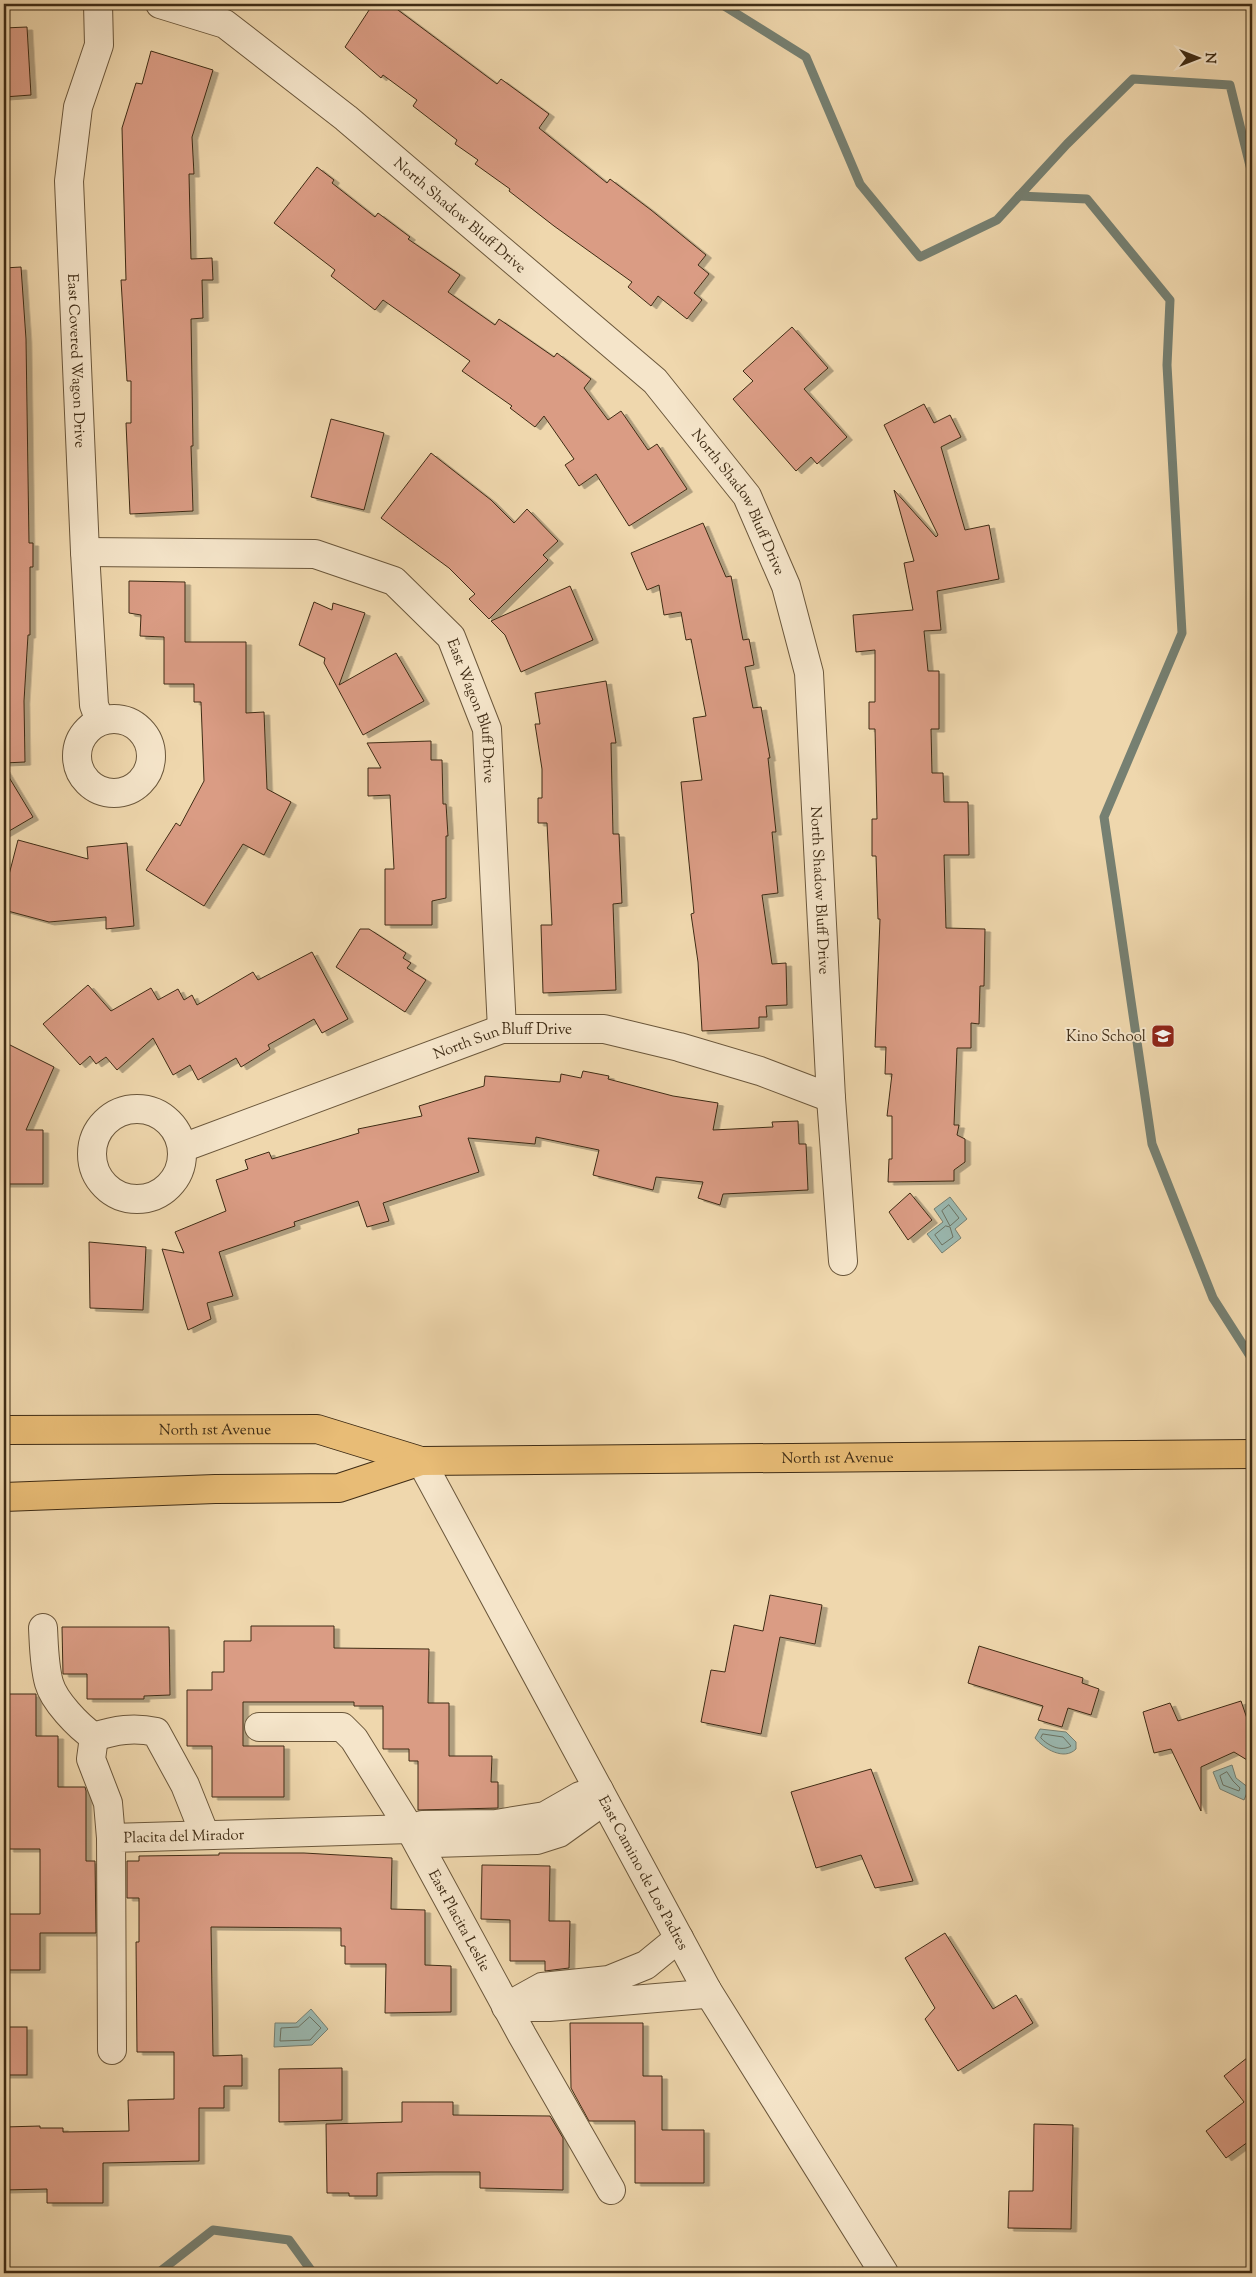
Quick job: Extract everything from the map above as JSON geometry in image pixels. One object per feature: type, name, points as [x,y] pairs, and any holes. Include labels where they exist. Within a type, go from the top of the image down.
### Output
[{"type":"main road","name":"North 1st Avenue","points":[[4,1430],[317,1429],[421,1461],[1252,1454]]},
{"type":"main road","name":"North 1st Avenue","points":[[4,1498],[215,1489],[339,1488],[421,1461]]},
{"type":"street","name":"East Covered Wagon Drive","points":[[98,4],[99,45],[78,107],[69,181],[85,552],[94,705],[100,721]]},
{"type":"street","name":"North Shadow Bluff Drive","points":[[160,4],[225,24],[346,118],[655,381],[747,496],[786,586],[809,673],[830,1098],[843,1261]]},
{"type":"street","name":"East Wagon Bluff Drive","points":[[85,552],[315,554],[394,582],[451,637],[487,729],[502,1029]]},
{"type":"street","name":"North Sun Bluff Drive","points":[[182,1148],[502,1029],[604,1029],[679,1047],[760,1071],[830,1098]]},
{"type":"street","name":"East Camino de Los Padres","points":[[421,1461],[707,1990],[884,2273]]},
{"type":"street","points":[[43,1628],[44,1656],[49,1685],[67,1713],[94,1737]]},
{"type":"street","name":"East Placita Leslie","points":[[259,1727],[342,1727],[354,1739],[410,1829],[506,2007],[611,2190]]},
{"type":"street","points":[[94,1737],[113,1731],[142,1729],[156,1732],[184,1785],[205,1835]]},
{"type":"street","points":[[94,1737],[92,1759],[108,1803],[111,1838]]},
{"type":"street","points":[[410,1829],[434,1843],[537,1840],[559,1833],[591,1810],[600,1790]]},
{"type":"street","name":"Placita del Mirador","points":[[112,2050],[111,1838],[410,1829]]},
{"type":"street","points":[[506,2007],[542,1987],[608,1980],[646,1964],[679,1938]]},
{"type":"street","points":[[506,2007],[558,2006],[704,1994],[707,1990]]},
{"type":"water","points":[[950,1197],[967,1219],[955,1229],[961,1238],[942,1253],[927,1234],[943,1222],[934,1209]]},
{"type":"water","points":[[1040,1729],[1066,1732],[1076,1742],[1076,1749],[1066,1754],[1054,1752],[1035,1738]]},
{"type":"water","points":[[1232,1765],[1236,1778],[1249,1788],[1244,1800],[1220,1789],[1213,1772]]},
{"type":"water","points":[[311,2009],[328,2029],[312,2045],[274,2047],[275,2023],[296,2023]]},
{"type":"building","points":[[373,4],[390,4],[497,84],[501,79],[549,114],[539,128],[607,183],[610,179],[706,255],[698,265],[709,274],[694,293],[702,300],[687,319],[658,296],[651,306],[628,287],[632,282],[554,226],[509,191],[510,189],[475,164],[478,160],[455,144],[457,140],[413,106],[417,100],[383,75],[381,78],[345,47]]},
{"type":"building","points":[[27,27],[31,95],[4,97],[4,28]]},
{"type":"building","points":[[151,51],[213,70],[192,137],[194,174],[189,174],[191,259],[212,258],[213,280],[202,280],[203,318],[191,319],[193,511],[130,514],[126,423],[131,423],[131,381],[127,381],[121,280],[126,280],[122,128],[136,83],[142,84]]},
{"type":"building","points":[[317,167],[334,180],[332,183],[375,217],[378,213],[410,237],[408,239],[460,275],[448,292],[495,325],[499,319],[554,357],[557,353],[591,379],[584,388],[608,420],[621,411],[648,450],[657,444],[687,489],[629,526],[596,474],[579,486],[565,465],[574,459],[544,416],[535,427],[510,408],[512,406],[462,371],[470,361],[383,300],[375,310],[331,276],[335,270],[274,223]]},
{"type":"building","points":[[21,267],[26,339],[29,543],[33,543],[33,567],[30,567],[30,635],[28,635],[24,701],[25,762],[4,763],[4,268]]},
{"type":"building","points":[[792,327],[828,368],[804,389],[847,437],[817,464],[811,457],[796,471],[733,399],[753,381],[743,371]]},
{"type":"building","points":[[924,404],[934,423],[950,415],[961,437],[941,447],[965,530],[989,525],[999,579],[937,591],[941,630],[924,631],[928,671],[939,671],[939,729],[931,729],[932,773],[943,773],[944,802],[968,802],[969,855],[944,855],[946,928],[985,929],[984,986],[980,986],[979,1024],[971,1023],[971,1048],[957,1048],[954,1125],[959,1125],[957,1135],[965,1139],[965,1162],[954,1170],[954,1181],[888,1182],[889,1159],[892,1159],[892,1116],[887,1116],[892,1074],[885,1074],[886,1047],[875,1047],[880,919],[878,919],[876,856],[872,856],[872,819],[877,819],[875,729],[869,729],[869,702],[875,702],[875,650],[856,652],[853,615],[913,610],[904,563],[914,561],[894,490],[936,537],[938,535],[884,425]]},
{"type":"building","points":[[331,419],[384,433],[364,510],[311,497]]},
{"type":"building","points":[[431,453],[491,500],[514,523],[527,509],[558,541],[543,555],[548,560],[489,619],[469,599],[475,594],[449,568],[381,518]]},
{"type":"building","points":[[703,523],[726,577],[731,576],[743,640],[749,639],[754,665],[745,667],[753,708],[761,707],[770,758],[768,758],[776,832],[772,832],[778,893],[762,895],[772,964],[786,963],[787,1005],[766,1006],[767,1017],[759,1017],[759,1028],[702,1031],[698,962],[691,914],[694,913],[681,782],[702,780],[693,718],[706,716],[691,639],[686,640],[681,612],[664,615],[659,585],[647,590],[631,553]]},
{"type":"building","points":[[129,581],[185,582],[185,642],[246,642],[246,713],[264,712],[267,789],[291,802],[264,855],[243,844],[204,906],[146,870],[176,823],[180,826],[204,781],[201,702],[194,702],[194,684],[164,684],[164,637],[140,636],[141,615],[129,613]]},
{"type":"building","points":[[570,586],[593,640],[521,672],[505,635],[491,621]]},
{"type":"building","points":[[314,602],[332,610],[333,603],[365,613],[339,685],[396,653],[424,701],[363,735],[324,663],[325,658],[299,645]]},
{"type":"building","points":[[606,681],[616,743],[611,743],[613,834],[619,834],[622,903],[613,904],[616,990],[543,993],[541,925],[552,925],[547,823],[538,823],[538,798],[542,798],[542,769],[535,724],[540,724],[535,693]]},
{"type":"building","points":[[431,741],[431,760],[442,760],[443,804],[446,804],[448,836],[446,836],[446,898],[432,901],[432,925],[385,925],[385,869],[394,869],[390,795],[368,796],[368,768],[381,768],[367,743]]},
{"type":"building","points":[[4,769],[33,817],[4,834]]},
{"type":"building","points":[[18,840],[88,859],[87,847],[127,843],[134,926],[106,929],[106,917],[49,922],[4,910],[4,894]]},
{"type":"building","points":[[360,929],[369,929],[406,953],[403,958],[411,963],[407,968],[426,980],[405,1012],[336,967]]},
{"type":"building","points":[[312,952],[348,1019],[322,1033],[314,1019],[268,1045],[270,1049],[241,1067],[236,1058],[198,1080],[190,1065],[173,1075],[153,1038],[117,1070],[106,1057],[96,1064],[90,1056],[80,1065],[43,1024],[88,985],[111,1011],[151,988],[158,1000],[178,989],[184,1000],[192,995],[197,1005],[253,972],[258,980]]},
{"type":"building","points":[[4,1042],[54,1067],[26,1130],[43,1130],[43,1184],[4,1184]]},
{"type":"building","points":[[583,1071],[609,1076],[608,1079],[673,1096],[718,1103],[713,1130],[773,1127],[772,1122],[798,1121],[799,1144],[806,1144],[808,1190],[723,1194],[720,1205],[698,1198],[703,1182],[656,1177],[653,1190],[593,1175],[599,1150],[536,1137],[535,1144],[468,1138],[479,1172],[383,1203],[389,1221],[367,1227],[358,1201],[294,1222],[295,1226],[219,1252],[233,1296],[207,1303],[211,1319],[188,1330],[162,1249],[184,1253],[175,1232],[226,1211],[216,1180],[248,1169],[245,1160],[269,1152],[272,1159],[359,1133],[358,1129],[422,1116],[419,1106],[484,1086],[485,1076],[560,1082],[561,1074],[581,1078]]},
{"type":"building","points":[[910,1193],[932,1220],[908,1240],[889,1212]]},
{"type":"building","points":[[89,1242],[146,1247],[143,1310],[90,1308]]},
{"type":"building","points":[[770,1595],[822,1605],[815,1644],[780,1637],[761,1734],[701,1722],[711,1670],[725,1672],[734,1625],[763,1631]]},
{"type":"building","points":[[251,1626],[334,1626],[334,1648],[429,1649],[428,1703],[449,1703],[449,1756],[492,1756],[491,1782],[498,1782],[498,1808],[418,1810],[418,1761],[409,1761],[409,1749],[383,1749],[383,1706],[354,1706],[354,1702],[243,1702],[243,1746],[284,1746],[284,1797],[212,1797],[212,1746],[187,1746],[187,1690],[212,1690],[212,1672],[224,1672],[224,1641],[251,1641]]},
{"type":"building","points":[[62,1627],[169,1627],[170,1695],[144,1696],[144,1699],[87,1699],[87,1674],[63,1674]]},
{"type":"building","points":[[979,1646],[1083,1678],[1082,1683],[1099,1689],[1091,1715],[1068,1708],[1062,1727],[1038,1720],[1043,1706],[968,1683]]},
{"type":"building","points":[[4,1694],[36,1694],[36,1736],[58,1736],[58,1787],[85,1787],[86,1791],[86,1861],[95,1861],[96,1933],[40,1933],[40,1970],[4,1970],[4,1914],[40,1914],[40,1849],[8,1849],[8,1790],[4,1790]]},
{"type":"building","points":[[1241,1701],[1252,1733],[1252,1763],[1234,1752],[1201,1767],[1201,1811],[1171,1749],[1154,1753],[1143,1712],[1170,1703],[1178,1721]]},
{"type":"building","points":[[871,1769],[913,1881],[875,1888],[861,1855],[816,1868],[791,1792]]},
{"type":"building","points":[[219,1853],[304,1853],[392,1858],[391,1909],[425,1910],[425,1965],[451,1966],[451,2012],[385,2013],[386,1964],[345,1964],[345,1946],[341,1946],[341,1928],[211,1927],[213,2056],[242,2055],[242,2086],[224,2086],[224,2108],[199,2108],[199,2161],[103,2163],[103,2203],[47,2203],[47,2189],[4,2190],[4,2127],[40,2126],[40,2128],[63,2128],[63,2132],[129,2131],[128,2100],[174,2099],[174,2052],[137,2052],[136,1942],[139,1942],[139,1898],[127,1898],[127,1861],[139,1861],[139,1856],[219,1855]]},
{"type":"building","points":[[482,1865],[550,1866],[549,1921],[570,1921],[569,1968],[545,1971],[545,1961],[510,1961],[510,1920],[481,1919]]},
{"type":"building","points":[[945,1933],[993,2009],[1016,1995],[1033,2023],[958,2071],[925,2019],[935,2008],[905,1958]]},
{"type":"building","points":[[570,2023],[643,2023],[643,2076],[662,2076],[662,2130],[704,2130],[704,2183],[635,2183],[635,2121],[589,2121],[571,2088]]},
{"type":"building","points":[[4,2027],[27,2027],[27,2075],[4,2075]]},
{"type":"building","points":[[1252,2054],[1252,2139],[1226,2158],[1206,2131],[1244,2102],[1224,2076]]},
{"type":"building","points":[[342,2068],[342,2120],[279,2122],[279,2069]]},
{"type":"building","points":[[402,2102],[453,2102],[453,2115],[550,2116],[563,2138],[563,2190],[480,2188],[480,2172],[430,2172],[377,2173],[377,2196],[349,2196],[349,2193],[327,2193],[326,2124],[402,2122]]},
{"type":"building","points":[[1034,2124],[1073,2125],[1071,2229],[1008,2228],[1009,2191],[1033,2191]]},
{"type":"waterway","points":[[721,4],[806,57],[860,184],[920,257],[997,220],[1067,144],[1133,79],[1230,85],[1252,174]]},
{"type":"waterway","points":[[1019,196],[1087,199],[1170,300],[1167,365],[1182,633],[1104,817],[1152,1144],[1213,1298],[1252,1359]]},
{"type":"waterway","points":[[158,2273],[213,2230],[289,2240],[313,2273]]},
{"type":"place","name":"Kino School","points":[[1163,1036]]}]
